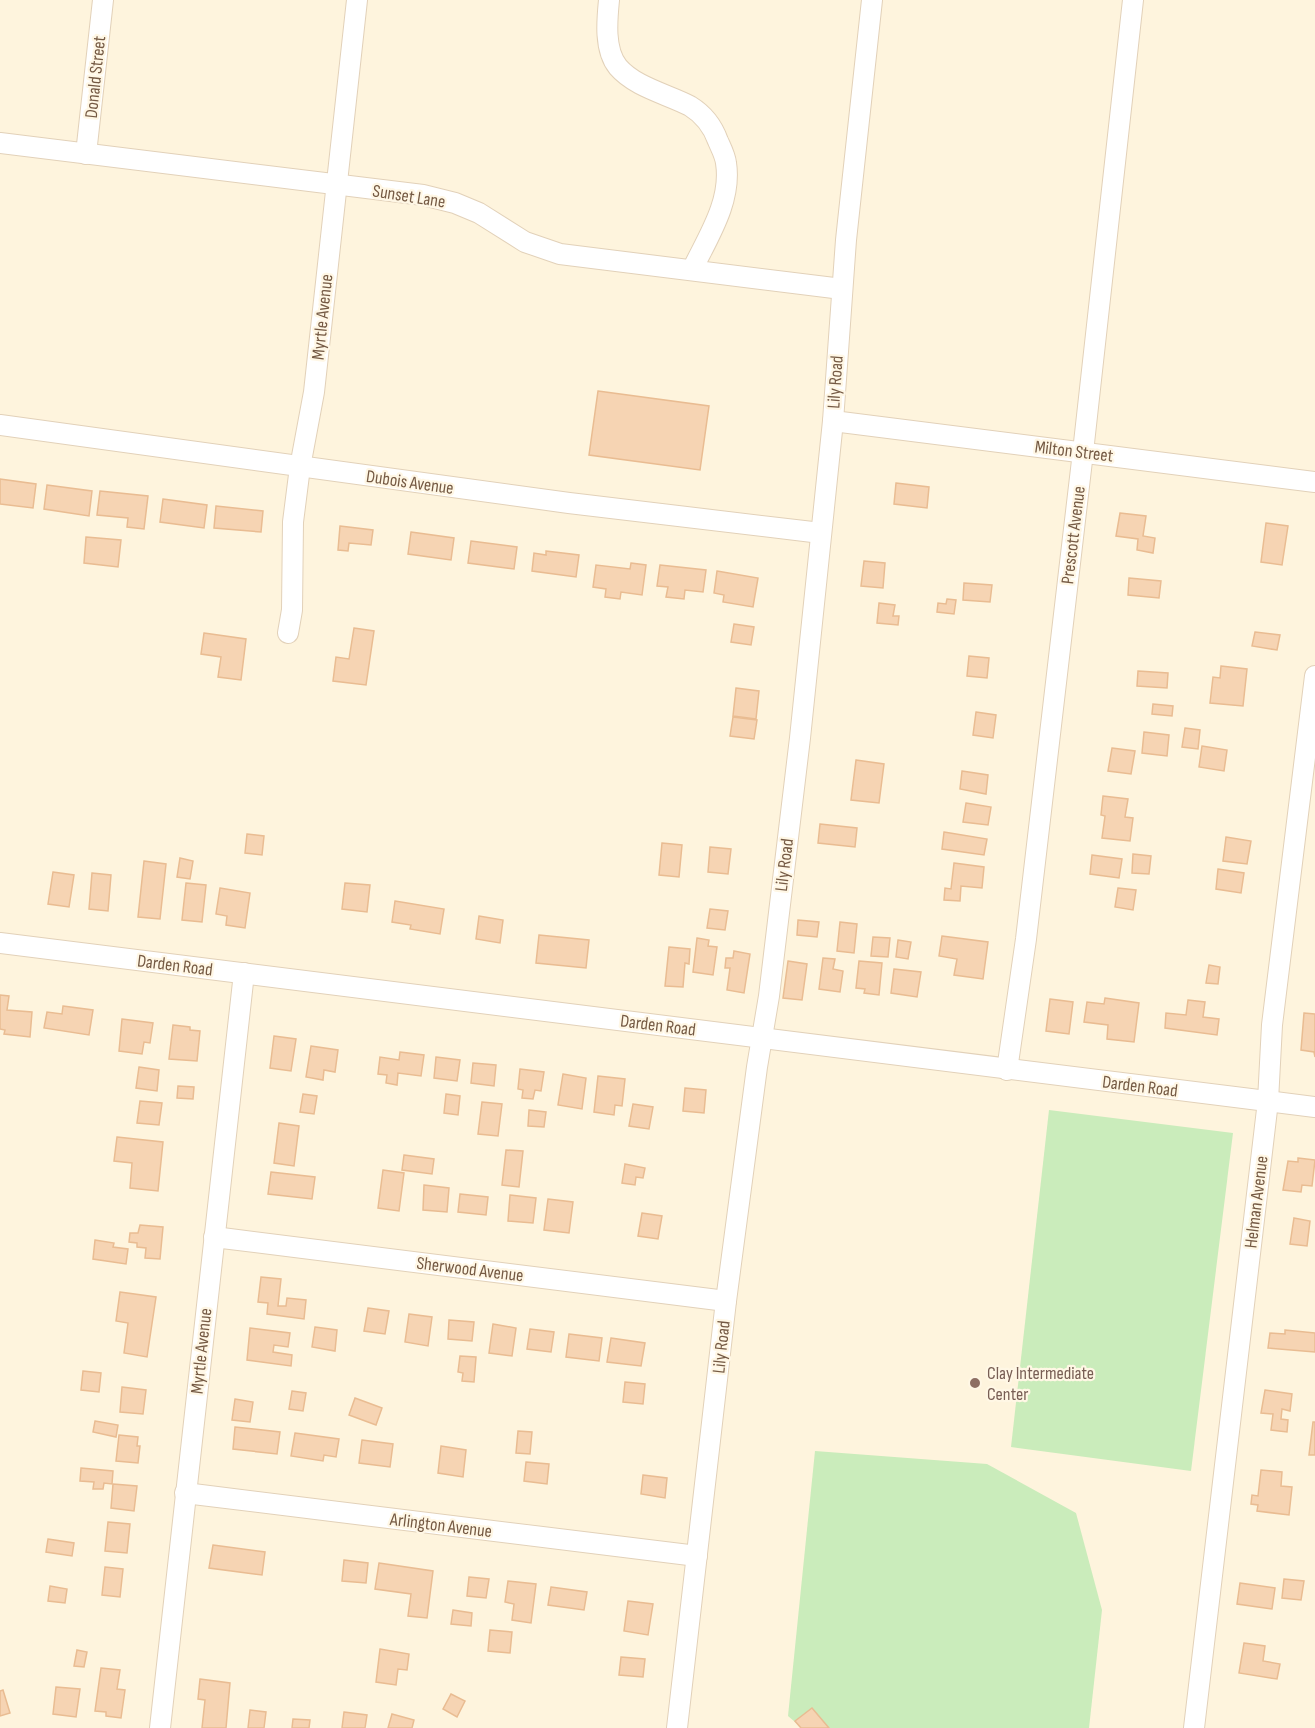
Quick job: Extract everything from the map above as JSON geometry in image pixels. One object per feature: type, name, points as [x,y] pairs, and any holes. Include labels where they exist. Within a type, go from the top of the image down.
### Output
[{"type":"street","name":"Donald Street","points":[[86,154],[103,0]]},
{"type":"street","name":"Myrtle Avenue","points":[[288,633],[292,610],[293,522],[300,467],[314,392],[357,0]]},
{"type":"street","points":[[609,0],[608,34],[610,50],[617,66],[631,78],[692,108],[706,119],[715,133],[726,162],[727,181],[720,211],[692,270]]},
{"type":"street","name":"Lily Road","points":[[677,1728],[726,1301],[769,996],[800,738],[833,421],[842,289],[872,0]]},
{"type":"street","name":"Prescott Avenue","points":[[1007,1070],[1028,927],[1133,0]]},
{"type":"street","name":"Sunset Lane","points":[[0,143],[423,195],[455,203],[479,213],[525,242],[560,254],[842,289]]},
{"type":"street","name":"Milton Street","points":[[833,421],[1315,482]]},
{"type":"street","name":"Dubois Avenue","points":[[0,425],[569,504],[821,533]]},
{"type":"street","name":"Helman Avenue","points":[[1194,1728],[1268,1101],[1272,1025],[1315,676]]},
{"type":"street","name":"Darden Road","points":[[0,943],[1315,1107]]},
{"type":"street","name":"Myrtle Avenue","points":[[160,1728],[244,973]]},
{"type":"street","name":"Sherwood Avenue","points":[[214,1237],[726,1301]]},
{"type":"street","name":"Arlington Avenue","points":[[185,1493],[697,1557]]},
{"type":"green space","points":[[1049,1110],[1233,1133],[1191,1471],[1011,1447]]},
{"type":"green space","points":[[815,1451],[987,1464],[1076,1513],[1102,1610],[1089,1728],[802,1728],[788,1716]]},
{"type":"building","points":[[598,391],[709,406],[700,470],[589,455]]},
{"type":"building","points":[[0,479],[36,484],[33,508],[0,504]]},
{"type":"building","points":[[896,483],[929,487],[927,508],[894,504]]},
{"type":"building","points":[[47,485],[92,491],[89,516],[44,509]]},
{"type":"building","points":[[100,491],[148,496],[144,529],[127,527],[128,518],[97,515]]},
{"type":"building","points":[[163,499],[207,505],[204,528],[160,522]]},
{"type":"building","points":[[216,506],[263,511],[261,532],[214,528]]},
{"type":"building","points":[[1120,513],[1146,516],[1143,536],[1155,538],[1153,553],[1137,550],[1138,539],[1116,536]]},
{"type":"building","points":[[1266,523],[1288,526],[1282,565],[1261,562]]},
{"type":"building","points":[[340,526],[373,530],[371,545],[349,543],[348,551],[338,550]]},
{"type":"building","points":[[411,532],[454,538],[451,560],[408,554]]},
{"type":"building","points":[[86,537],[121,540],[118,567],[84,563]]},
{"type":"building","points":[[471,541],[517,547],[514,569],[468,563]]},
{"type":"building","points":[[546,551],[579,555],[576,577],[532,571],[534,553],[546,555]]},
{"type":"building","points":[[864,561],[885,563],[883,588],[861,586]]},
{"type":"building","points":[[631,563],[646,565],[642,595],[621,592],[620,599],[605,597],[606,589],[593,587],[596,565],[630,569]]},
{"type":"building","points":[[660,565],[706,570],[703,592],[685,590],[684,599],[666,597],[668,587],[657,586]]},
{"type":"building","points":[[717,571],[758,578],[753,607],[723,602],[724,595],[714,593]]},
{"type":"building","points":[[1129,578],[1161,581],[1159,598],[1128,595]]},
{"type":"building","points":[[964,583],[992,585],[990,602],[963,600]]},
{"type":"building","points":[[947,599],[956,600],[954,614],[937,612],[938,603],[946,604]]},
{"type":"building","points":[[879,603],[895,605],[893,616],[899,616],[898,625],[877,623]]},
{"type":"building","points":[[734,624],[754,627],[751,645],[731,642]]},
{"type":"building","points":[[354,628],[374,631],[366,685],[333,681],[336,657],[349,659]]},
{"type":"building","points":[[1255,632],[1280,635],[1277,650],[1252,646]]},
{"type":"building","points":[[204,633],[246,639],[241,680],[218,677],[221,657],[201,654]]},
{"type":"building","points":[[969,656],[989,658],[987,678],[967,676]]},
{"type":"building","points":[[1221,666],[1247,669],[1243,706],[1210,703],[1213,677],[1220,678]]},
{"type":"building","points":[[1138,671],[1168,673],[1167,688],[1137,686]]},
{"type":"building","points":[[736,688],[759,691],[756,719],[733,716]]},
{"type":"building","points":[[1153,704],[1173,706],[1172,716],[1152,714]]},
{"type":"building","points":[[976,712],[996,715],[993,738],[973,735]]},
{"type":"building","points":[[733,717],[757,720],[754,739],[730,736]]},
{"type":"building","points":[[1185,728],[1200,730],[1198,749],[1182,747]]},
{"type":"building","points":[[1144,732],[1169,735],[1167,756],[1142,753]]},
{"type":"building","points":[[1202,746],[1227,750],[1224,771],[1199,767]]},
{"type":"building","points":[[1112,748],[1135,751],[1131,774],[1108,771]]},
{"type":"building","points":[[856,760],[884,764],[879,803],[851,800]]},
{"type":"building","points":[[962,771],[988,775],[986,794],[960,789]]},
{"type":"building","points":[[1103,796],[1128,799],[1125,817],[1133,818],[1130,841],[1102,838],[1105,816],[1101,815]]},
{"type":"building","points":[[966,803],[991,807],[988,825],[963,822]]},
{"type":"building","points":[[820,824],[857,828],[855,847],[818,843]]},
{"type":"building","points":[[944,832],[987,839],[984,855],[942,849]]},
{"type":"building","points":[[247,834],[264,836],[262,855],[245,853]]},
{"type":"building","points":[[1226,837],[1251,841],[1247,864],[1223,861]]},
{"type":"building","points":[[662,843],[682,845],[679,877],[659,875]]},
{"type":"building","points":[[710,847],[731,849],[728,874],[708,872]]},
{"type":"building","points":[[1133,854],[1151,856],[1149,874],[1132,873]]},
{"type":"building","points":[[1092,855],[1122,859],[1119,878],[1090,874]]},
{"type":"building","points":[[180,858],[193,861],[190,879],[177,877]]},
{"type":"building","points":[[144,861],[166,864],[160,919],[138,917]]},
{"type":"building","points":[[954,863],[984,867],[982,888],[961,886],[960,901],[944,900],[945,888],[951,889]]},
{"type":"building","points":[[1218,869],[1244,873],[1241,893],[1216,889]]},
{"type":"building","points":[[53,872],[74,875],[69,907],[48,904]]},
{"type":"building","points":[[92,873],[111,875],[108,911],[89,909]]},
{"type":"building","points":[[186,883],[206,885],[202,922],[182,920]]},
{"type":"building","points":[[345,883],[370,885],[367,912],[342,909]]},
{"type":"building","points":[[220,888],[250,893],[245,928],[226,925],[227,916],[216,914]]},
{"type":"building","points":[[1118,888],[1136,890],[1133,910],[1115,907]]},
{"type":"building","points":[[395,901],[444,909],[440,934],[410,929],[411,925],[392,922]]},
{"type":"building","points":[[710,909],[728,911],[725,930],[707,928]]},
{"type":"building","points":[[479,916],[503,920],[500,943],[476,939]]},
{"type":"building","points":[[798,920],[819,922],[817,937],[797,935]]},
{"type":"building","points":[[840,922],[857,924],[854,953],[837,951]]},
{"type":"building","points":[[539,935],[589,940],[586,968],[536,963]]},
{"type":"building","points":[[942,936],[988,942],[983,979],[954,975],[957,959],[939,956]]},
{"type":"building","points":[[873,937],[890,938],[888,957],[871,956]]},
{"type":"building","points":[[697,938],[709,940],[708,946],[717,947],[713,975],[693,972]]},
{"type":"building","points":[[898,940],[911,942],[908,959],[896,957]]},
{"type":"building","points":[[669,947],[690,949],[689,964],[685,963],[683,987],[665,986]]},
{"type":"building","points":[[734,951],[750,954],[744,993],[727,990],[730,968],[725,968],[726,958],[733,958]]},
{"type":"building","points":[[823,958],[835,959],[833,969],[843,971],[840,992],[819,989]]},
{"type":"building","points":[[788,961],[807,964],[802,1000],[783,998]]},
{"type":"building","points":[[859,961],[882,963],[879,995],[864,993],[865,989],[856,988]]},
{"type":"building","points":[[1209,965],[1220,967],[1218,984],[1206,983]]},
{"type":"building","points":[[894,969],[921,972],[917,997],[891,993]]},
{"type":"building","points":[[0,995],[9,996],[7,1010],[32,1012],[30,1037],[4,1034],[5,1030],[0,1029]]},
{"type":"building","points":[[1105,998],[1139,1003],[1134,1042],[1107,1039],[1108,1025],[1084,1022],[1087,1002],[1104,1004]]},
{"type":"building","points":[[1050,999],[1073,1002],[1069,1034],[1046,1031]]},
{"type":"building","points":[[1188,1000],[1205,1002],[1203,1017],[1219,1019],[1217,1035],[1165,1028],[1166,1013],[1186,1015]]},
{"type":"building","points":[[63,1006],[93,1010],[89,1035],[44,1028],[47,1012],[62,1014]]},
{"type":"building","points":[[1304,1013],[1315,1014],[1315,1057],[1314,1052],[1301,1050]]},
{"type":"building","points":[[122,1019],[153,1023],[150,1043],[144,1042],[142,1054],[119,1051]]},
{"type":"building","points":[[173,1025],[200,1031],[197,1061],[169,1059]]},
{"type":"building","points":[[274,1036],[296,1039],[291,1071],[270,1068]]},
{"type":"building","points":[[311,1046],[338,1050],[335,1072],[324,1070],[323,1080],[306,1077]]},
{"type":"building","points":[[400,1052],[424,1055],[421,1076],[398,1073],[397,1085],[386,1083],[387,1075],[378,1074],[380,1057],[399,1060]]},
{"type":"building","points":[[436,1057],[460,1060],[457,1081],[434,1078]]},
{"type":"building","points":[[473,1063],[496,1065],[494,1086],[471,1083]]},
{"type":"building","points":[[139,1067],[159,1070],[157,1091],[136,1088]]},
{"type":"building","points":[[520,1069],[544,1072],[541,1091],[535,1090],[533,1099],[522,1098],[523,1090],[518,1089]]},
{"type":"building","points":[[563,1074],[586,1078],[582,1109],[558,1105]]},
{"type":"building","points":[[598,1076],[625,1079],[622,1106],[615,1105],[614,1115],[594,1112]]},
{"type":"building","points":[[178,1086],[194,1087],[193,1099],[177,1098]]},
{"type":"building","points":[[685,1088],[706,1090],[704,1113],[683,1111]]},
{"type":"building","points":[[303,1094],[317,1096],[314,1114],[300,1112]]},
{"type":"building","points":[[446,1094],[460,1096],[458,1115],[444,1113]]},
{"type":"building","points":[[140,1101],[162,1103],[159,1125],[137,1123]]},
{"type":"building","points":[[482,1102],[502,1104],[498,1136],[478,1134]]},
{"type":"building","points":[[633,1104],[653,1107],[649,1129],[629,1126]]},
{"type":"building","points":[[529,1110],[546,1112],[544,1127],[528,1126]]},
{"type":"building","points":[[279,1123],[299,1126],[294,1166],[274,1163]]},
{"type":"building","points":[[117,1137],[163,1142],[158,1191],[130,1188],[132,1163],[114,1161]]},
{"type":"building","points":[[506,1150],[523,1151],[519,1187],[502,1185]]},
{"type":"building","points":[[404,1155],[434,1159],[432,1174],[402,1170]]},
{"type":"building","points":[[1298,1158],[1315,1160],[1312,1186],[1302,1185],[1301,1192],[1283,1190],[1288,1161],[1298,1162]]},
{"type":"building","points":[[625,1164],[645,1168],[643,1178],[636,1177],[635,1185],[622,1183]]},
{"type":"building","points":[[383,1170],[404,1173],[399,1211],[378,1208]]},
{"type":"building","points":[[271,1172],[315,1177],[312,1199],[268,1194]]},
{"type":"building","points":[[424,1185],[449,1188],[447,1212],[423,1210]]},
{"type":"building","points":[[460,1194],[488,1197],[486,1215],[458,1212]]},
{"type":"building","points":[[510,1195],[536,1198],[533,1223],[508,1221]]},
{"type":"building","points":[[548,1199],[573,1202],[569,1233],[544,1230]]},
{"type":"building","points":[[642,1213],[662,1216],[658,1239],[638,1236]]},
{"type":"building","points":[[1294,1218],[1310,1221],[1307,1246],[1290,1244]]},
{"type":"building","points":[[140,1225],[163,1227],[160,1259],[145,1258],[146,1248],[137,1247],[137,1243],[129,1242],[130,1233],[138,1233]]},
{"type":"building","points":[[95,1240],[114,1243],[113,1247],[128,1249],[126,1264],[93,1259]]},
{"type":"building","points":[[261,1277],[281,1279],[278,1306],[286,1306],[287,1298],[306,1300],[304,1319],[267,1314],[268,1303],[258,1302]]},
{"type":"building","points":[[120,1292],[156,1297],[147,1357],[124,1353],[128,1323],[116,1321]]},
{"type":"building","points":[[368,1308],[389,1311],[385,1334],[364,1331]]},
{"type":"building","points":[[409,1314],[432,1317],[428,1346],[405,1342]]},
{"type":"building","points":[[449,1320],[474,1322],[472,1341],[448,1339]]},
{"type":"building","points":[[493,1324],[516,1328],[512,1356],[489,1353]]},
{"type":"building","points":[[315,1327],[337,1330],[335,1351],[312,1347]]},
{"type":"building","points":[[250,1328],[290,1333],[288,1347],[274,1345],[273,1352],[292,1355],[291,1366],[247,1360]]},
{"type":"building","points":[[530,1329],[554,1332],[551,1352],[527,1349]]},
{"type":"building","points":[[1285,1330],[1315,1333],[1315,1352],[1268,1348],[1270,1333],[1285,1334]]},
{"type":"building","points":[[569,1334],[602,1338],[599,1361],[566,1357]]},
{"type":"building","points":[[611,1338],[645,1343],[641,1366],[607,1362]]},
{"type":"building","points":[[460,1356],[476,1357],[474,1382],[462,1381],[463,1373],[458,1372]]},
{"type":"building","points":[[83,1371],[101,1373],[99,1392],[81,1390]]},
{"type":"building","points":[[625,1382],[645,1384],[643,1404],[623,1402]]},
{"type":"building","points":[[122,1387],[146,1390],[143,1414],[120,1412]]},
{"type":"building","points":[[1265,1390],[1292,1394],[1290,1411],[1282,1409],[1281,1419],[1288,1420],[1287,1432],[1271,1430],[1273,1414],[1261,1413]]},
{"type":"building","points":[[292,1391],[306,1393],[303,1411],[289,1409]]},
{"type":"building","points":[[355,1398],[382,1408],[376,1425],[349,1415]]},
{"type":"building","points":[[235,1399],[253,1402],[250,1422],[232,1420]]},
{"type":"building","points":[[95,1421],[118,1425],[116,1437],[93,1432]]},
{"type":"building","points":[[1313,1422],[1315,1422],[1315,1455],[1309,1455]]},
{"type":"building","points":[[235,1427],[280,1432],[277,1454],[233,1449]]},
{"type":"building","points":[[518,1431],[532,1432],[530,1454],[516,1453]]},
{"type":"building","points":[[295,1433],[339,1439],[336,1457],[324,1455],[323,1461],[291,1456]]},
{"type":"building","points":[[119,1435],[138,1437],[137,1446],[140,1446],[138,1463],[116,1461]]},
{"type":"building","points":[[362,1440],[393,1444],[390,1467],[359,1463]]},
{"type":"building","points":[[441,1446],[466,1450],[463,1477],[438,1473]]},
{"type":"building","points":[[526,1462],[549,1464],[547,1484],[524,1481]]},
{"type":"building","points":[[81,1468],[113,1471],[112,1484],[104,1483],[103,1489],[93,1489],[94,1482],[80,1481]]},
{"type":"building","points":[[1261,1470],[1282,1472],[1281,1486],[1292,1487],[1289,1515],[1257,1511],[1258,1505],[1251,1504],[1252,1495],[1258,1496]]},
{"type":"building","points":[[643,1475],[667,1478],[665,1498],[641,1494]]},
{"type":"building","points":[[113,1484],[137,1486],[134,1511],[111,1508]]},
{"type":"building","points":[[108,1522],[130,1524],[127,1553],[105,1551]]},
{"type":"building","points":[[48,1539],[74,1543],[72,1556],[46,1552]]},
{"type":"building","points":[[213,1545],[265,1552],[262,1575],[209,1568]]},
{"type":"building","points":[[344,1560],[368,1563],[366,1583],[342,1581]]},
{"type":"building","points":[[379,1563],[433,1571],[427,1618],[408,1616],[411,1594],[375,1589]]},
{"type":"building","points":[[105,1567],[123,1569],[120,1597],[102,1595]]},
{"type":"building","points":[[469,1577],[489,1579],[486,1598],[467,1596]]},
{"type":"building","points":[[1284,1579],[1304,1581],[1301,1600],[1282,1598]]},
{"type":"building","points":[[508,1581],[536,1584],[531,1623],[512,1620],[514,1604],[505,1602]]},
{"type":"building","points":[[1240,1583],[1275,1588],[1272,1609],[1237,1604]]},
{"type":"building","points":[[50,1586],[67,1589],[65,1603],[48,1601]]},
{"type":"building","points":[[551,1587],[587,1592],[584,1610],[548,1605]]},
{"type":"building","points":[[628,1601],[653,1604],[648,1635],[624,1631]]},
{"type":"building","points":[[453,1610],[472,1613],[471,1626],[451,1624]]},
{"type":"building","points":[[490,1630],[512,1632],[510,1653],[488,1651]]},
{"type":"building","points":[[1244,1643],[1265,1646],[1263,1661],[1280,1664],[1277,1679],[1239,1673]]},
{"type":"building","points":[[380,1649],[409,1654],[407,1670],[398,1669],[396,1685],[376,1682]]},
{"type":"building","points":[[77,1650],[87,1652],[84,1667],[74,1666]]},
{"type":"building","points":[[621,1657],[645,1659],[643,1677],[619,1675]]},
{"type":"building","points":[[101,1668],[120,1670],[117,1689],[125,1690],[121,1718],[106,1716],[106,1712],[95,1711]]},
{"type":"building","points":[[200,1679],[230,1683],[226,1728],[202,1728],[205,1700],[198,1699]]},
{"type":"building","points":[[56,1687],[80,1689],[76,1717],[53,1714]]},
{"type":"building","points":[[3,1690],[10,1713],[0,1716],[0,1691]]},
{"type":"building","points":[[451,1694],[465,1701],[457,1717],[443,1709]]},
{"type":"building","points":[[812,1708],[829,1728],[801,1728],[795,1721]]},
{"type":"building","points":[[250,1710],[266,1712],[264,1728],[248,1728]]},
{"type":"building","points":[[344,1712],[367,1715],[365,1728],[342,1728]]},
{"type":"building","points":[[392,1714],[414,1720],[412,1728],[388,1728]]},
{"type":"building","points":[[293,1719],[310,1720],[309,1728],[292,1728]]},
{"type":"place","name":"Clay Intermediate Center","points":[[975,1383]]}]
